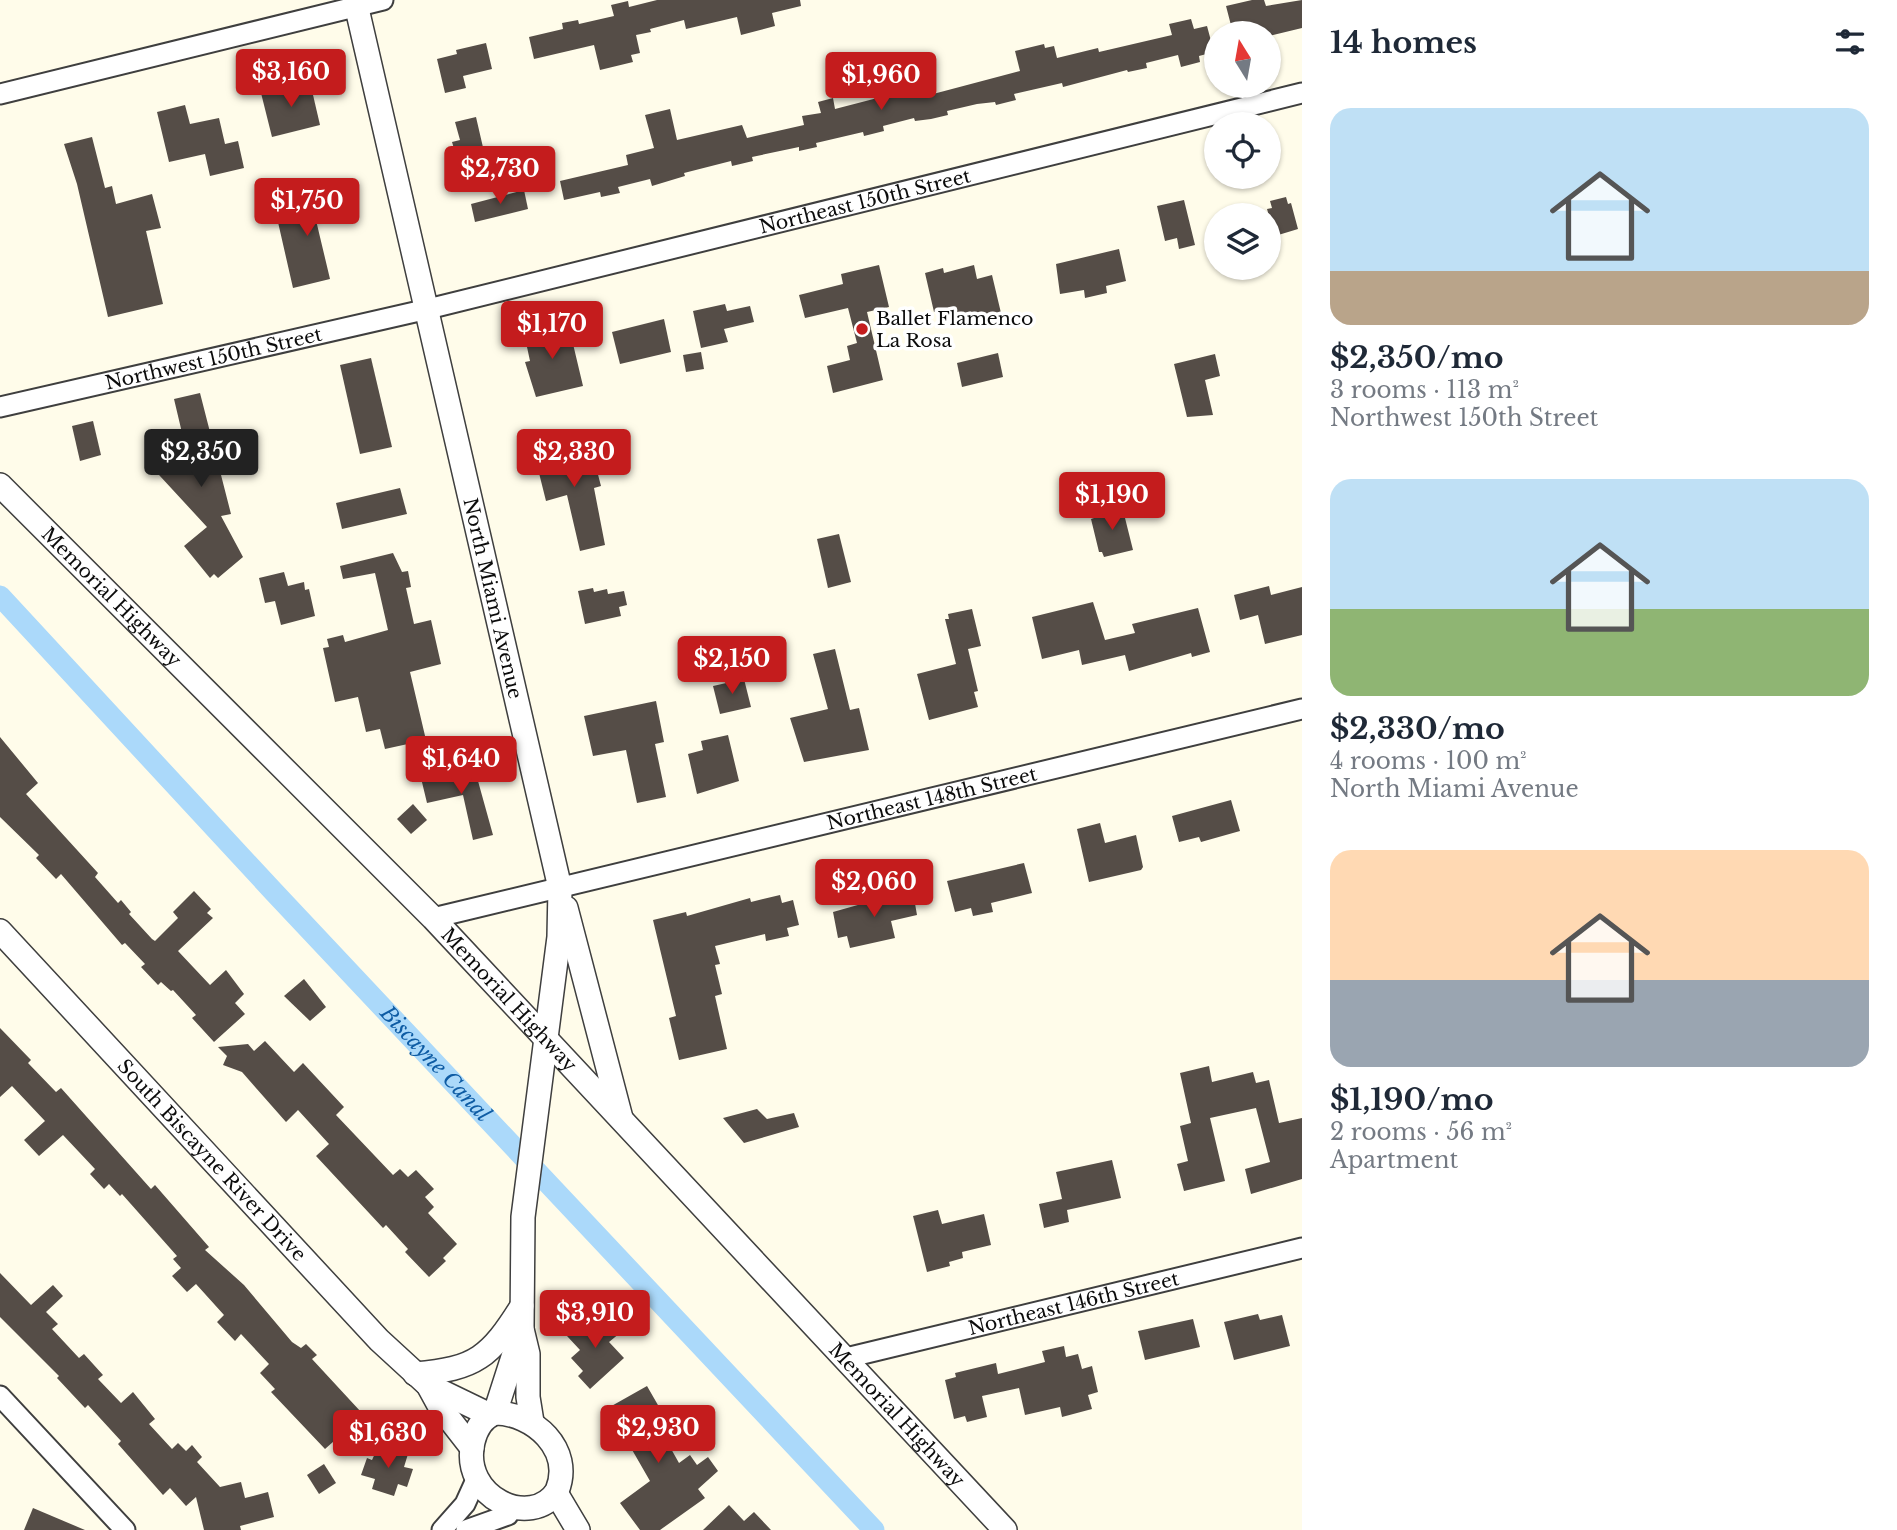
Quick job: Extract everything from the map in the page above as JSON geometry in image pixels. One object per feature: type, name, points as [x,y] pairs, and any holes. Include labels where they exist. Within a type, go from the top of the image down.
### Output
[{"type":"street","points":[[0,94],[356,3],[383,0]]},
{"type":"street","name":"North Miami Avenue","points":[[356,3],[560,888],[559,937],[523,1217],[522,1329],[528,1354],[528,1397],[532,1422]]},
{"type":"street","name":"Northeast 150th Street","points":[[428,309],[1302,93]]},
{"type":"street","name":"Northwest 150th Street","points":[[0,407],[428,309]]},
{"type":"street","name":"Memorial Highway","points":[[0,485],[433,918],[1004,1530]]},
{"type":"street","name":"Northeast 148th Street","points":[[433,918],[1302,709]]},
{"type":"street","points":[[560,888],[578,943],[622,1121]]},
{"type":"street","name":"South Biscayne River Drive","points":[[0,932],[379,1340],[422,1380],[472,1448]]},
{"type":"street","name":"Northeast 146th Street","points":[[846,1358],[1302,1248]]},
{"type":"street","points":[[422,1380],[478,1361],[500,1340],[522,1306]]},
{"type":"street","name":"North Miami Avenue","points":[[492,1414],[522,1329]]},
{"type":"street","name":"South Biscayne River Drive","points":[[422,1380],[492,1414]]},
{"type":"street","points":[[0,1396],[125,1530]]},
{"type":"street","points":[[442,1530],[465,1504],[475,1482],[472,1448],[479,1426],[492,1414],[515,1414],[532,1422],[555,1451],[560,1475],[556,1493],[545,1511],[525,1519],[466,1530]]},
{"type":"street","points":[[475,1482],[488,1500],[525,1519]]},
{"type":"street","points":[[556,1493],[578,1530]]},
{"type":"building","points":[[657,0],[800,0],[801,6],[772,13],[775,26],[741,35],[737,17],[686,29],[684,20],[650,29],[651,32],[636,35],[640,53],[631,55],[633,62],[600,70],[594,45],[534,59],[529,37],[563,29],[562,23],[578,20],[579,24],[614,16],[611,5],[628,1],[629,7]]},
{"type":"building","points":[[1252,0],[1264,0],[1266,6],[1302,0],[1302,28],[1281,33],[1281,21],[1230,21],[1226,6]]},
{"type":"building","points":[[1191,19],[1194,29],[1204,27],[1204,55],[1199,56],[1200,62],[1181,67],[1178,55],[1146,63],[1147,68],[1127,70],[1063,87],[1062,83],[1014,94],[1016,100],[996,105],[995,102],[977,104],[947,111],[948,115],[931,119],[915,121],[914,118],[883,126],[884,131],[864,136],[863,132],[816,143],[817,147],[799,151],[799,147],[752,157],[753,161],[732,166],[731,161],[684,173],[685,176],[652,186],[650,179],[618,187],[620,193],[601,197],[600,192],[564,200],[560,181],[628,165],[626,155],[654,148],[645,115],[670,109],[677,140],[742,125],[747,138],[804,125],[802,116],[821,113],[818,102],[833,98],[835,109],[916,88],[918,98],[1020,71],[1015,51],[1044,44],[1045,48],[1054,46],[1057,58],[1098,48],[1099,52],[1172,35],[1169,24]]},
{"type":"building","points":[[486,43],[492,69],[463,76],[466,88],[445,93],[437,59],[457,54],[456,50]]},
{"type":"building","points":[[310,82],[320,125],[272,137],[261,93]]},
{"type":"building","points":[[185,105],[190,124],[219,118],[225,144],[238,141],[244,168],[210,176],[205,154],[169,162],[157,112]]},
{"type":"building","points":[[476,117],[488,169],[462,175],[452,142],[460,140],[455,122]]},
{"type":"building","points":[[92,137],[105,188],[112,186],[116,204],[152,194],[161,228],[146,231],[163,304],[108,317],[77,184],[64,144]]},
{"type":"building","points":[[524,190],[528,209],[475,222],[471,204]]},
{"type":"building","points":[[346,192],[350,208],[315,216],[330,279],[293,288],[275,209]]},
{"type":"building","points":[[1286,197],[1288,204],[1291,203],[1298,229],[1281,234],[1281,203],[1270,201]]},
{"type":"building","points":[[1184,200],[1195,245],[1179,249],[1177,238],[1165,241],[1157,206]]},
{"type":"building","points":[[1119,249],[1126,281],[1106,286],[1107,293],[1085,298],[1084,290],[1060,294],[1056,264]]},
{"type":"building","name":"Ballet Flamenco La Rosa","points":[[879,265],[889,307],[867,312],[883,380],[833,393],[827,366],[850,360],[847,346],[857,343],[848,308],[805,318],[799,295],[843,284],[841,274]]},
{"type":"building","points":[[974,265],[977,279],[992,275],[1001,313],[958,323],[954,307],[934,312],[925,273],[943,268],[944,273]]},
{"type":"building","points":[[725,304],[727,311],[750,306],[754,322],[724,329],[728,342],[701,348],[693,311]]},
{"type":"building","points":[[664,319],[671,352],[620,364],[612,332]]},
{"type":"building","points":[[556,325],[557,330],[569,327],[583,386],[536,397],[525,362],[530,361],[524,333]]},
{"type":"building","points":[[701,352],[704,369],[686,372],[683,355]]},
{"type":"building","points":[[998,353],[1003,377],[962,387],[957,363]]},
{"type":"building","points":[[1215,354],[1220,376],[1205,380],[1213,415],[1187,417],[1174,364]]},
{"type":"building","points":[[371,358],[392,447],[360,454],[340,365]]},
{"type":"building","points":[[200,393],[231,514],[221,516],[243,557],[218,578],[214,574],[210,578],[184,546],[207,527],[148,463],[187,454],[174,399]]},
{"type":"building","points":[[93,421],[101,455],[80,461],[72,426]]},
{"type":"building","points":[[573,435],[582,471],[596,467],[601,486],[594,488],[605,545],[580,551],[567,495],[546,501],[539,473],[548,471],[541,443]]},
{"type":"building","points":[[400,488],[407,514],[342,529],[336,503]]},
{"type":"building","points":[[1122,506],[1133,550],[1104,557],[1102,552],[1099,552],[1091,519],[1094,518],[1093,513]]},
{"type":"building","points":[[839,534],[851,582],[828,588],[817,539]]},
{"type":"building","points":[[393,553],[402,572],[408,571],[411,587],[406,588],[414,624],[431,620],[441,664],[410,672],[426,740],[385,749],[380,729],[366,732],[358,697],[335,702],[323,648],[329,647],[327,639],[343,635],[345,642],[388,630],[375,573],[343,579],[340,566]]},
{"type":"building","points":[[284,572],[288,586],[304,582],[305,590],[309,589],[315,616],[281,625],[275,601],[265,603],[259,578]]},
{"type":"building","points":[[1269,586],[1271,595],[1302,587],[1302,635],[1265,644],[1258,615],[1240,620],[1234,595]]},
{"type":"building","points":[[593,588],[594,592],[607,589],[608,594],[624,591],[627,605],[619,607],[621,616],[585,624],[578,591]]},
{"type":"building","points":[[1093,602],[1105,640],[1135,633],[1132,624],[1198,608],[1210,652],[1192,657],[1191,653],[1129,671],[1125,655],[1082,665],[1079,650],[1042,659],[1032,617]]},
{"type":"building","points":[[972,609],[981,646],[968,649],[978,691],[974,692],[978,707],[929,720],[917,674],[956,664],[945,619],[949,619],[948,614]]},
{"type":"building","points":[[835,649],[850,710],[859,708],[869,750],[804,762],[790,718],[828,709],[813,654]]},
{"type":"building","points":[[744,679],[751,707],[720,714],[713,686]]},
{"type":"building","points":[[656,701],[664,742],[655,744],[666,797],[637,803],[626,750],[593,756],[584,716]]},
{"type":"building","points":[[728,735],[739,781],[697,794],[688,754],[703,750],[701,741]]},
{"type":"building","points":[[0,737],[38,783],[26,794],[98,873],[95,877],[118,903],[121,900],[131,912],[129,914],[152,939],[155,941],[178,918],[173,912],[194,891],[211,909],[207,913],[213,918],[178,951],[210,985],[226,970],[244,994],[235,1003],[245,1014],[214,1042],[192,1018],[196,1015],[173,990],[161,982],[158,985],[141,967],[145,964],[125,943],[122,945],[61,874],[56,879],[36,858],[39,855],[0,817]]},
{"type":"building","points":[[473,763],[493,835],[473,840],[463,795],[427,803],[421,778]]},
{"type":"building","points":[[1231,800],[1240,831],[1201,842],[1199,837],[1179,842],[1172,816]]},
{"type":"building","points":[[413,804],[427,820],[411,834],[397,819]]},
{"type":"building","points":[[1100,823],[1105,843],[1136,835],[1143,867],[1141,870],[1089,882],[1077,829]]},
{"type":"building","points":[[1024,863],[1032,893],[991,903],[993,912],[973,916],[971,908],[955,912],[947,881]]},
{"type":"building","points":[[905,889],[907,900],[914,898],[917,915],[891,921],[895,938],[850,948],[847,936],[838,938],[833,912],[879,899],[878,895]]},
{"type":"building","points":[[780,895],[782,903],[793,900],[799,925],[787,928],[789,936],[766,941],[765,934],[715,946],[720,964],[715,965],[722,994],[715,996],[727,1049],[679,1060],[669,1018],[676,1016],[653,920],[686,912],[687,916],[750,898],[751,902]]},
{"type":"building","points":[[304,979],[326,1007],[310,1021],[284,996]]},
{"type":"building","points":[[0,1028],[31,1060],[28,1063],[56,1092],[61,1088],[151,1189],[155,1185],[209,1247],[205,1250],[244,1285],[292,1342],[301,1348],[306,1344],[317,1355],[312,1359],[361,1412],[348,1423],[351,1426],[325,1449],[271,1392],[275,1389],[260,1373],[269,1364],[241,1334],[235,1341],[217,1322],[224,1315],[196,1284],[187,1292],[172,1276],[181,1268],[173,1259],[177,1256],[122,1194],[120,1196],[109,1184],[104,1189],[90,1174],[95,1169],[63,1135],[39,1156],[24,1140],[45,1121],[12,1086],[0,1097]]},
{"type":"building","points":[[265,1041],[294,1072],[303,1063],[344,1107],[336,1115],[393,1175],[400,1169],[408,1177],[416,1170],[434,1189],[425,1197],[434,1207],[428,1213],[457,1244],[443,1258],[446,1261],[429,1277],[405,1252],[408,1249],[386,1225],[383,1228],[316,1156],[329,1144],[298,1110],[286,1122],[242,1072],[223,1065],[227,1056],[218,1047],[248,1044],[254,1051]]},
{"type":"building","points":[[1209,1066],[1212,1082],[1253,1072],[1256,1083],[1269,1080],[1279,1123],[1302,1118],[1302,1179],[1251,1194],[1245,1169],[1270,1162],[1256,1108],[1210,1118],[1225,1181],[1184,1191],[1177,1164],[1188,1161],[1180,1126],[1191,1123],[1180,1073]]},
{"type":"building","points":[[757,1109],[767,1119],[794,1113],[799,1127],[744,1143],[723,1118]]},
{"type":"building","points":[[1112,1160],[1121,1198],[1067,1210],[1069,1222],[1044,1228],[1039,1204],[1062,1199],[1056,1172]]},
{"type":"building","points":[[938,1210],[942,1224],[984,1214],[991,1245],[962,1252],[963,1258],[949,1262],[950,1266],[927,1272],[913,1216]]},
{"type":"building","points":[[0,1273],[31,1305],[53,1285],[63,1296],[46,1312],[58,1324],[52,1329],[79,1358],[84,1354],[103,1375],[98,1379],[121,1403],[133,1392],[155,1419],[149,1424],[172,1449],[178,1443],[186,1451],[192,1445],[202,1457],[197,1462],[220,1487],[241,1482],[245,1498],[268,1492],[274,1517],[240,1526],[241,1530],[204,1530],[196,1497],[186,1506],[170,1488],[163,1495],[118,1444],[121,1441],[88,1405],[85,1408],[57,1378],[59,1376],[0,1317]]},
{"type":"building","points":[[1258,1314],[1260,1320],[1282,1315],[1290,1346],[1234,1360],[1224,1322]]},
{"type":"building","points":[[604,1316],[620,1333],[609,1342],[624,1358],[590,1389],[578,1376],[583,1371],[571,1358],[580,1350],[567,1336],[587,1318],[594,1326]]},
{"type":"building","points":[[1193,1319],[1200,1347],[1145,1360],[1138,1331]]},
{"type":"building","points":[[1064,1346],[1066,1357],[1078,1354],[1082,1369],[1092,1366],[1098,1392],[1088,1395],[1092,1409],[1062,1417],[1060,1407],[1025,1415],[1019,1388],[982,1396],[987,1417],[967,1422],[965,1416],[954,1419],[945,1380],[956,1377],[955,1373],[996,1363],[998,1374],[1045,1362],[1042,1351]]},
{"type":"building","points":[[647,1386],[670,1426],[661,1431],[679,1463],[690,1455],[697,1465],[708,1457],[718,1471],[698,1489],[705,1498],[660,1530],[640,1530],[620,1503],[650,1481],[608,1408]]},
{"type":"building","points":[[379,1445],[408,1454],[404,1467],[413,1469],[407,1487],[398,1484],[394,1496],[372,1489],[375,1479],[361,1475],[367,1458],[372,1460]]},
{"type":"building","points":[[324,1464],[336,1483],[319,1494],[307,1475]]},
{"type":"building","points":[[729,1505],[744,1521],[754,1512],[771,1530],[703,1530]]},
{"type":"building","points":[[33,1508],[85,1530],[24,1530]]},
{"type":"waterway","name":"Biscayne Canal","points":[[0,596],[273,891],[874,1530]]},
{"type":"place","name":"Ballet Flamenco La Rosa","points":[[862,329]]}]
